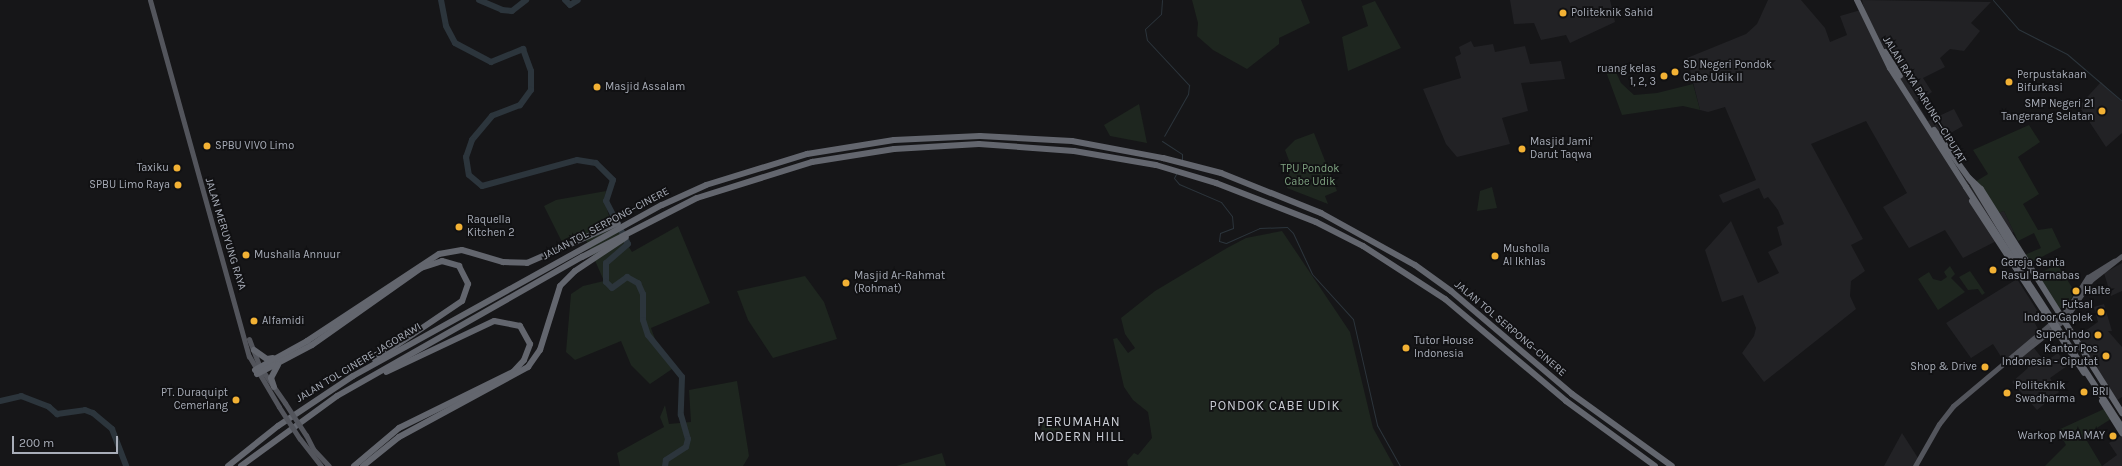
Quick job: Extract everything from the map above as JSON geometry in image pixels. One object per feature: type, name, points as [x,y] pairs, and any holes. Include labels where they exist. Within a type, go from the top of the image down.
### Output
[{"type":"highway","name":"JALAN RAYA PARUNG—CIPUTAT","points":[[1857,0],[1890,68],[1965,184]]},
{"type":"highway","name":"JALAN RAYA PARUNG—CIPUTAT","points":[[1860,0],[1896,69],[1971,180]]},
{"type":"highway","name":"JALAN TOL SERPONG–CINERE","points":[[508,289],[576,247],[647,211],[765,165],[807,154],[894,140],[1019,137],[1072,141],[1188,164],[1321,213],[1415,265],[1489,321],[1572,394],[1672,466]]},
{"type":"highway","name":"JALAN TOL SERPONG–CINERE","points":[[652,220],[658,216],[772,172],[894,149],[1016,145],[1074,150],[1156,165],[1284,208],[1363,246],[1445,299],[1566,401],[1655,466]]},
{"type":"highway","points":[[1971,180],[1981,189],[2060,320],[2122,414]]},
{"type":"highway","points":[[1971,180],[2122,419]]},
{"type":"highway","points":[[1965,184],[1968,195],[2044,315],[2122,433]]},
{"type":"highway","points":[[1965,184],[2122,427]]},
{"type":"highway","points":[[363,466],[399,437],[528,367],[540,350],[560,286],[586,264],[652,220]]},
{"type":"highway","name":"JALAN TOL CINERE-JAGORAWI","points":[[241,466],[337,396],[513,298],[582,257],[652,220]]},
{"type":"highway","points":[[274,387],[273,370],[281,358],[439,254],[462,250],[503,262],[528,263],[576,247]]},
{"type":"highway","points":[[258,371],[364,312],[427,266],[442,261],[459,266],[468,284],[462,302],[353,376]]},
{"type":"highway","name":"JALAN TOL CINERE-JAGORAWI","points":[[228,466],[278,426],[353,376],[508,289]]},
{"type":"highway","points":[[2044,315],[2054,310]]},
{"type":"highway","points":[[337,396],[494,321],[514,322],[528,337],[528,353],[514,372],[399,428],[353,466]]},
{"type":"highway","points":[[2059,337],[2068,332]]},
{"type":"highway","points":[[254,350],[267,359],[281,358]]},
{"type":"main road","name":"JALAN MERUYUNG RAYA","points":[[150,0],[216,248],[258,371],[279,407],[321,466]]},
{"type":"main road","points":[[1915,466],[1948,411],[2060,320],[2068,310],[2082,283],[2122,256]]},
{"type":"main road","points":[[2060,320],[2091,280],[2114,261]]},
{"type":"main road","points":[[2054,310],[2068,310]]},
{"type":"main road","name":"JALAN MERUYUNG RAYA","points":[[246,335],[254,350],[258,371],[274,387],[306,435],[313,449],[329,466]]},
{"type":"shaded area","name":"Politeknik Sahid","points":[[1510,0],[1610,0],[1615,22],[1570,43],[1566,35],[1541,40],[1534,23],[1514,24]]},
{"type":"shaded area","points":[[1768,0],[1801,0],[1825,28],[1830,42],[1847,35],[1840,16],[1864,9],[1862,0],[1991,2],[1971,23],[1980,31],[1964,51],[1950,49],[1940,58],[1945,67],[1923,78],[1932,92],[1917,102],[1928,121],[1954,109],[1963,126],[1940,139],[1990,215],[2004,211],[2014,232],[1963,258],[1945,230],[1909,248],[1883,207],[1907,193],[1866,121],[1811,144],[1863,239],[1851,245],[1865,271],[1851,281],[1850,296],[1856,309],[1764,382],[1742,353],[1754,336],[1756,328],[1743,295],[1722,302],[1705,250],[1731,221],[1758,283],[1779,273],[1768,252],[1782,245],[1777,227],[1784,224],[1778,210],[1768,197],[1764,199],[1759,188],[1723,203],[1719,195],[1756,180],[1725,107],[1708,112],[1700,110],[1687,58],[1746,34],[1757,24]]},
{"type":"shaded area","points":[[1471,41],[1474,47],[1493,44],[1495,52],[1525,46],[1530,64],[1561,61],[1565,79],[1521,83],[1528,111],[1502,118],[1510,144],[1457,157],[1446,144],[1423,89],[1461,78],[1455,57],[1461,54],[1459,47]]},
{"type":"shaded area","name":"SMP Negeri 21 Tangerang Selatan","points":[[2101,82],[2122,102],[2122,133],[2106,147],[2079,106]]},
{"type":"shaded area","points":[[2122,263],[2122,291],[2111,296],[2104,273]]},
{"type":"shaded area","points":[[2017,279],[2040,315],[2033,320],[2041,334],[2005,363],[1993,344],[1971,358],[1946,323]]},
{"type":"shaded area","points":[[2104,304],[2112,331],[2108,331],[2122,347],[2122,397],[2116,401],[2075,338],[2098,322],[2094,307]]},
{"type":"shaded area","points":[[2034,348],[2045,362],[2058,353],[2067,366],[2050,378],[2059,392],[2037,410],[2012,382],[2028,368],[2021,358]]},
{"type":"shaded area","points":[[1902,433],[1918,458],[1914,466],[1884,466]]},
{"type":"shaded area","points":[[2122,435],[2122,466],[2102,466],[2117,455],[2109,443]]},
{"type":"green space","points":[[1192,0],[1301,0],[1310,23],[1279,38],[1279,44],[1247,69],[1213,50],[1197,36],[1198,23]]},
{"type":"green space","points":[[1375,1],[1401,48],[1348,71],[1342,37],[1368,26],[1362,6]]},
{"type":"green space","points":[[1613,66],[1621,83],[1634,95],[1657,93],[1693,84],[1700,110],[1683,106],[1622,115],[1605,69]]},
{"type":"green space","points":[[1139,104],[1147,143],[1110,136],[1104,125]]},
{"type":"green space","points":[[2029,125],[2040,142],[2018,157],[2039,194],[2023,204],[2038,230],[2052,228],[2061,247],[2028,264],[2022,256],[2041,248],[2034,233],[2018,241],[2004,211],[1990,216],[1970,185],[1988,174],[1973,150]]},
{"type":"green space","name":"TPU Pondok Cabe Udik","points":[[1314,133],[1337,191],[1325,196],[1328,204],[1287,188],[1290,163],[1285,150],[1295,140]]},
{"type":"green space","points":[[1492,187],[1497,208],[1477,211],[1480,191]]},
{"type":"green space","points":[[606,191],[604,199],[609,216],[632,252],[678,226],[710,303],[651,328],[658,347],[675,367],[650,384],[631,365],[621,341],[575,360],[566,352],[571,294],[583,286],[604,281],[582,231],[562,242],[544,206],[556,200]]},
{"type":"green space","points":[[1282,231],[1350,332],[1373,428],[1394,466],[1128,466],[1127,461],[1134,453],[1138,455],[1152,438],[1148,412],[1133,400],[1124,387],[1113,339],[1117,338],[1128,353],[1135,348],[1125,334],[1121,318],[1155,291],[1227,248],[1246,238]]},
{"type":"green space","points":[[2057,264],[2075,292],[2065,309],[2055,308],[2035,276]]},
{"type":"green space","points":[[1950,266],[1955,274],[1951,278],[1965,292],[1938,310],[1918,279],[1929,272],[1933,279],[1941,281],[1947,277],[1944,272]]},
{"type":"green space","points":[[1970,271],[1985,293],[1982,295],[1978,289],[1968,290],[1959,277]]},
{"type":"green space","points":[[805,276],[824,302],[837,339],[773,358],[748,320],[737,291]]},
{"type":"green space","points":[[737,381],[749,456],[743,466],[620,466],[617,453],[664,427],[660,417],[665,405],[669,424],[691,422],[689,390]]},
{"type":"green space","points":[[2104,409],[2111,419],[2084,436],[2102,466],[2045,466],[2066,445],[2058,430]]},
{"type":"green space","points":[[1051,420],[1058,423],[1061,430],[1058,437],[1051,440],[1044,437],[1041,430],[1044,423]]},
{"type":"green space","points":[[942,453],[946,466],[896,466]]},
{"type":"waterway","points":[[441,0],[446,26],[455,43],[491,62],[523,49],[531,71],[531,90],[520,105],[492,116],[472,140],[466,157],[469,175],[482,186],[577,160],[596,163],[613,180],[606,201],[628,244],[606,263],[606,282],[612,288],[627,277],[638,283],[643,294],[643,320],[648,335],[682,377],[681,415],[688,439],[686,447],[666,460],[665,466]]},
{"type":"waterway","points":[[479,0],[502,10],[512,11],[526,0]]},
{"type":"waterway","points":[[565,0],[570,5],[578,0]]},
{"type":"waterway","points":[[1162,0],[1161,14],[1145,29],[1147,40],[1189,85],[1188,94],[1164,136]]},
{"type":"waterway","points":[[1993,0],[2018,29],[2067,54],[2122,101]]},
{"type":"waterway","points":[[1162,141],[1182,154],[1182,160]]},
{"type":"waterway","points":[[1176,174],[1174,178],[1179,184],[1221,202],[1232,216],[1233,228],[1220,233],[1219,241],[1226,243],[1259,228],[1287,227],[1293,233],[1312,274],[1353,319],[1377,425],[1400,466]]},
{"type":"waterway","points":[[0,401],[21,396],[49,407],[57,414],[85,410],[93,413],[112,429],[126,466]]},
{"type":"place","name":"Politeknik Sahid","points":[[1563,13]]},
{"type":"place","name":"SD Negeri Pondok Cabe Udik II","points":[[1675,72]]},
{"type":"place","name":"ruang kelas 1, 2, 3","points":[[1664,76]]},
{"type":"place","name":"Perpustakaan Bifurkasi","points":[[2009,82]]},
{"type":"place","name":"Masjid Assalam","points":[[597,87]]},
{"type":"place","name":"SMP Negeri 21 Tangerang Selatan","points":[[2102,111]]},
{"type":"place","name":"SPBU VIVO Limo","points":[[207,146]]},
{"type":"place","name":"Masjid Jami' Darut Taqwa","points":[[1522,149]]},
{"type":"place","name":"Taxiku","points":[[177,168]]},
{"type":"place","name":"SPBU Limo Raya","points":[[178,185]]},
{"type":"place","name":"Raquella Kitchen 2","points":[[459,227]]},
{"type":"place","name":"Mushalla Annuur","points":[[246,255]]},
{"type":"place","name":"Musholla Al Ikhlas","points":[[1495,256]]},
{"type":"place","name":"Gereja Santa Rasul Barnabas","points":[[1993,270]]},
{"type":"place","name":"Masjid Ar-Rahmat (Rohmat)","points":[[846,283]]},
{"type":"place","name":"Halte","points":[[2076,291]]},
{"type":"place","name":"Futsal Indoor Gaplek","points":[[2101,312]]},
{"type":"place","name":"Alfamidi","points":[[254,321]]},
{"type":"place","name":"Super Indo","points":[[2098,335]]},
{"type":"place","name":"Tutor House Indonesia","points":[[1406,348]]},
{"type":"place","name":"Kantor Pos Indonesia - Ciputat","points":[[2106,356]]},
{"type":"place","name":"Shop & Drive","points":[[1985,367]]},
{"type":"place","name":"BRI","points":[[2084,392]]},
{"type":"place","name":"Politeknik Swadharma","points":[[2007,393]]},
{"type":"place","name":"PT. Duraquipt Cemerlang","points":[[236,400]]},
{"type":"place","name":"Warkop MBA MAY","points":[[2113,436]]},
{"type":"district","name":"PONDOK CABE UDIK","points":[[1275,406]]},
{"type":"district","name":"PERUMAHAN MODERN HILL","points":[[1079,430]]}]
